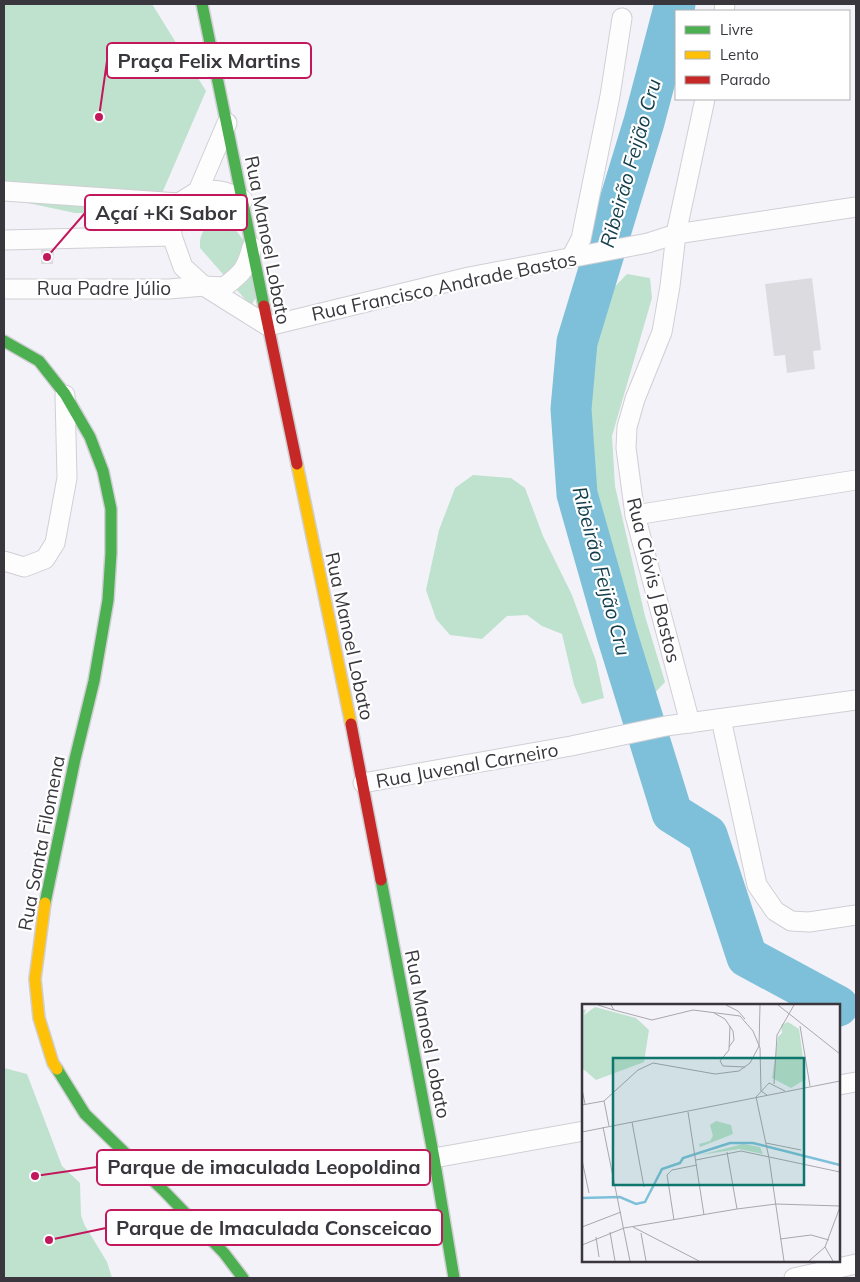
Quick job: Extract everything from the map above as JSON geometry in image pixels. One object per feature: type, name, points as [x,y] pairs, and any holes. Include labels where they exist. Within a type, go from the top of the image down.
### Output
[{"type":"street","name":"Rua Manoel Lobato","points":[[202,4],[253,243],[268,326],[363,783],[434,1158],[454,1278]]},
{"type":"street","points":[[579,257],[610,96],[622,18]]},
{"type":"street","name":"Rua Clóvis J Bastos","points":[[690,723],[635,514],[626,448],[627,427],[635,399],[662,332],[676,234],[705,100]]},
{"type":"street","points":[[198,191],[227,123]]},
{"type":"street","points":[[4,191],[178,203],[198,191],[213,189],[225,191],[243,200]]},
{"type":"street","points":[[178,203],[171,222],[172,236],[183,267],[204,286],[268,326]]},
{"type":"street","name":"Rua Francisco Andrade Bastos","points":[[268,326],[468,277],[648,243],[676,234],[856,207]]},
{"type":"street","points":[[4,240],[172,236]]},
{"type":"street","points":[[204,286],[224,287],[237,277],[248,264],[253,243]]},
{"type":"street","name":"Rua Padre Júlio","points":[[4,289],[169,289],[204,286]]},
{"type":"street","name":"Rua Santa Filomena","points":[[4,341],[38,361],[65,394],[90,437],[103,472],[111,509],[108,600],[94,682],[75,759],[42,918],[36,979],[38,1018],[53,1063],[85,1114],[217,1246],[243,1278]]},
{"type":"street","points":[[4,561],[24,567],[45,559],[55,542],[67,478],[65,394]]},
{"type":"street","points":[[635,514],[856,480]]},
{"type":"street","points":[[690,723],[856,700]]},
{"type":"street","points":[[721,719],[757,885],[775,911],[791,921],[809,922],[856,915]]},
{"type":"street","name":"Rua Juvenal Carneiro","points":[[363,783],[690,723]]},
{"type":"street","points":[[840,1085],[856,1082]]},
{"type":"street","points":[[434,1158],[582,1131]]},
{"type":"street","points":[[794,1278],[856,1264]]},
{"type":"green space","points":[[152,4],[206,91],[154,212],[142,212],[139,216],[89,217],[88,213],[75,213],[4,198],[4,5]]},
{"type":"green space","points":[[225,216],[248,246],[261,288],[251,306],[200,248],[203,231]]},
{"type":"green space","points":[[627,274],[650,278],[652,298],[612,436],[615,486],[645,616],[665,682],[651,697],[642,692],[602,542],[585,496],[579,413],[581,365],[592,321],[604,298]]},
{"type":"green space","points":[[473,475],[511,478],[525,488],[543,536],[572,595],[596,661],[604,698],[582,704],[574,685],[562,634],[542,626],[527,615],[507,616],[482,639],[450,635],[436,619],[426,590],[439,530],[455,488]]},
{"type":"green space","points":[[4,1068],[27,1074],[62,1166],[80,1183],[81,1215],[84,1224],[107,1262],[112,1278],[4,1278]]},
{"type":"building","points":[[41,249],[54,250],[53,264],[41,264]]},
{"type":"building","points":[[812,278],[821,350],[813,351],[815,369],[787,373],[785,355],[774,356],[765,284]]},
{"type":"waterway","name":"Ribeirão Feijão Cru","points":[[675,4],[644,122],[577,342],[571,409],[577,494],[617,635],[672,813],[707,835],[747,957],[834,1004]]},
{"type":"traffic: fast","points":[[202,4],[264,306]]},
{"type":"traffic: fast","points":[[4,341],[39,361],[65,394],[90,437],[103,471],[111,509],[108,600],[94,681],[75,759],[45,903]]},
{"type":"traffic: fast","points":[[381,880],[434,1158],[454,1278]]},
{"type":"traffic: fast","points":[[57,1069],[85,1114],[224,1253],[243,1278]]},
{"type":"traffic: slow","points":[[297,464],[351,724]]},
{"type":"traffic: slow","points":[[45,903],[35,979],[39,1018],[53,1063],[57,1069]]},
{"type":"traffic: jam","points":[[264,306],[297,464]]},
{"type":"traffic: jam","points":[[351,724],[381,880]]},
{"type":"place","name":"Praça Felix Martins","points":[[99,117]]},
{"type":"place","name":"Açaí +Ki Sabor","points":[[47,257]]},
{"type":"place","name":"Parque de imaculada Leopoldina","points":[[35,1176]]},
{"type":"place","name":"Parque de Imaculada Consceicao","points":[[49,1240]]}]
